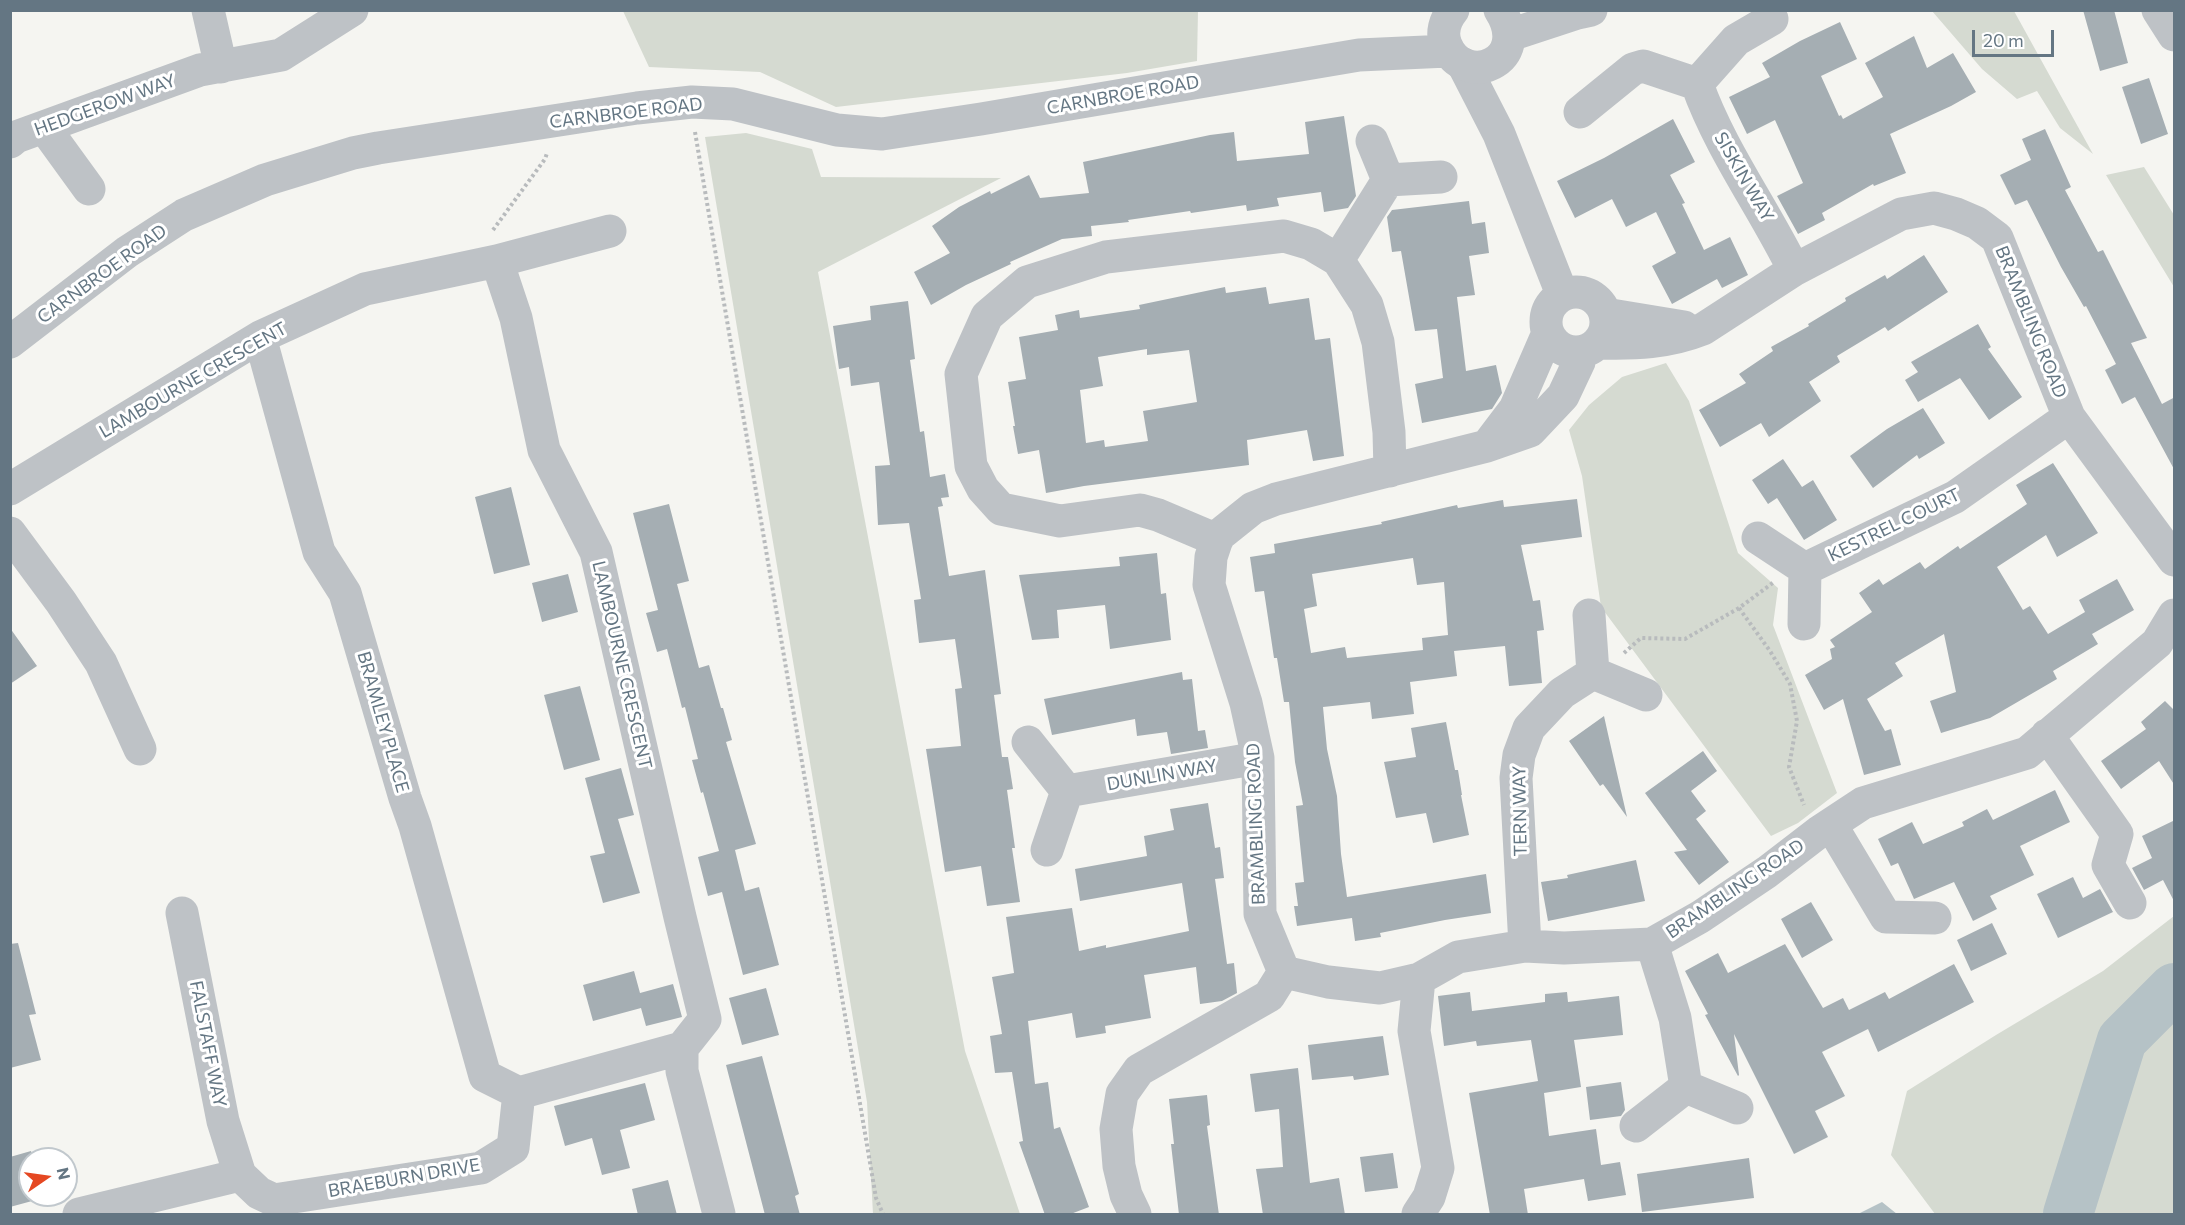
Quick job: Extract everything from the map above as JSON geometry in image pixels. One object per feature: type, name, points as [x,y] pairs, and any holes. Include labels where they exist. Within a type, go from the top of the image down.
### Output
[{"type":"street","points":[[208,10],[210,68]]},
{"type":"street","name":"HEDGEROW WAY","points":[[20,133],[210,68],[282,55],[352,10]]},
{"type":"street","points":[[2158,10],[2175,35]]},
{"type":"street","name":"CARNBROE ROAD","points":[[10,342],[127,252],[184,215],[265,180],[353,153],[436,138],[692,102],[733,104],[837,130],[882,134],[1359,55],[1479,34],[1584,12]]},
{"type":"street","points":[[1580,112],[1633,69],[1642,66],[1698,84],[1736,40],[1772,19]]},
{"type":"street","points":[[1479,34],[1499,134],[1562,294]]},
{"type":"street","name":"SISKIN WAY","points":[[1698,84],[1709,116],[1773,228],[1794,270]]},
{"type":"street","points":[[20,133],[89,189]]},
{"type":"street","points":[[1372,141],[1388,180]]},
{"type":"street","points":[[1388,180],[1441,177]]},
{"type":"street","points":[[1338,260],[1388,180]]},
{"type":"street","name":"BRAMBLING ROAD","points":[[1594,336],[1703,329],[1794,270],[1901,214],[1934,208],[1956,214],[1977,223],[1997,238],[2070,417],[2175,560]]},
{"type":"street","points":[[495,246],[610,231]]},
{"type":"street","points":[[1390,471],[1389,432],[1378,342],[1367,306],[1338,260],[1311,243],[1284,236],[1106,257],[1027,282],[987,316],[961,374],[971,466],[983,489],[1001,509],[1060,521],[1140,510],[1217,540],[1218,536],[1253,508],[1276,499],[1390,471],[1487,446],[1530,430],[1563,396],[1594,336],[1596,299],[1587,293],[1572,291],[1562,294],[1548,308],[1545,323],[1548,333],[1555,344],[1564,350],[1594,336]]},
{"type":"street","name":"LAMBOURNE CRESCENT","points":[[10,489],[260,337],[365,289],[495,246],[516,318],[544,450],[596,552],[705,1019],[682,1048]]},
{"type":"street","points":[[1487,446],[1515,409],[1548,333]]},
{"type":"street","name":"BRAMLEY PLACE","points":[[260,337],[319,552],[345,593],[415,826],[485,1076],[519,1093]]},
{"type":"street","name":"KESTREL COURT","points":[[1805,568],[1955,497],[2070,417]]},
{"type":"street","points":[[10,533],[61,602],[101,663],[140,749]]},
{"type":"street","name":"KESTREL COURT","points":[[1758,538],[1805,568]]},
{"type":"street","name":"BRAMBLING ROAD","points":[[1217,540],[1211,558],[1209,585],[1246,703],[1258,758],[1260,914],[1284,972],[1328,982],[1380,988],[1419,979],[1458,957],[1525,946],[1564,948],[1652,944],[1700,917],[1863,803],[2026,753],[2157,643],[2175,615]]},
{"type":"street","name":"KESTREL COURT","points":[[1804,624],[1805,568]]},
{"type":"street","points":[[1589,615],[1593,673],[1646,695]]},
{"type":"street","name":"TERN WAY","points":[[1525,946],[1516,778],[1519,755],[1529,728],[1562,693],[1593,673]]},
{"type":"street","points":[[2047,735],[2117,834],[2108,865],[2130,903]]},
{"type":"street","points":[[1028,742],[1067,791],[1047,850]]},
{"type":"street","name":"DUNLIN WAY","points":[[1067,791],[1258,758]]},
{"type":"street","points":[[1825,828],[1886,917],[1935,918]]},
{"type":"street","name":"FALSTAFF WAY","points":[[182,913],[223,1121],[240,1175]]},
{"type":"street","points":[[1652,944],[1675,1018],[1686,1087]]},
{"type":"street","points":[[1135,1215],[1126,1195],[1119,1166],[1116,1129],[1122,1094],[1139,1070],[1269,996],[1284,972]]},
{"type":"street","points":[[1418,1215],[1429,1197],[1438,1168],[1414,1031],[1419,979]]},
{"type":"street","points":[[519,1093],[682,1048],[682,1071],[719,1215]]},
{"type":"street","points":[[1686,1087],[1737,1108]]},
{"type":"street","points":[[1636,1126],[1686,1087]]},
{"type":"street","name":"BRAEBURN DRIVE","points":[[240,1175],[259,1192],[274,1200],[481,1168],[513,1148],[519,1093]]},
{"type":"street","points":[[79,1215],[240,1175]]},
{"type":"path","points":[[692,102],[701,174],[876,1198],[883,1215]]},
{"type":"path","points":[[495,246],[545,159],[555,121]]},
{"type":"path","points":[[1593,673],[1616,660],[1641,638],[1685,639],[1739,608],[1783,576],[1805,568]]},
{"type":"path","points":[[1739,608],[1790,684],[1797,721],[1789,767],[1800,798],[1825,828]]},
{"type":"shaded area","points":[[623,11],[1198,11],[1197,61],[1127,73],[836,107],[760,72],[649,67]]},
{"type":"shaded area","points":[[1932,11],[2014,11],[2093,154],[2060,128],[2037,91],[2017,99],[1982,69]]},
{"type":"shaded area","points":[[746,133],[812,149],[821,177],[1001,178],[818,272],[965,1051],[1020,1214],[873,1214],[867,1102],[705,137]]},
{"type":"shaded area","points":[[2144,167],[2174,215],[2174,287],[2106,175]]},
{"type":"shaded area","points":[[1666,363],[1689,401],[1738,553],[1778,588],[1773,625],[1837,793],[1798,823],[1771,836],[1601,607],[1582,476],[1569,430],[1589,405],[1622,377]]},
{"type":"shaded area","points":[[2174,916],[2174,1214],[1935,1214],[1891,1155],[1907,1091],[2103,971]]},
{"type":"shaded area","points":[[1882,1202],[1897,1214],[1858,1214]]},
{"type":"building","points":[[2083,10],[2114,10],[2128,63],[2100,71]]},
{"type":"building","points":[[1840,22],[1857,59],[1821,76],[1839,116],[1841,115],[1843,119],[1883,97],[1865,63],[1914,36],[1927,68],[1953,53],[1976,92],[1890,134],[1906,173],[1874,186],[1873,184],[1822,213],[1825,220],[1798,234],[1777,196],[1803,183],[1775,120],[1747,134],[1729,97],[1770,77],[1762,63]]},
{"type":"building","points":[[2149,78],[2168,134],[2141,144],[2122,87]]},
{"type":"building","points":[[1344,116],[1356,196],[1348,208],[1324,212],[1321,192],[1277,198],[1279,206],[1247,211],[1246,205],[1091,226],[1092,236],[1062,239],[1010,262],[1011,264],[966,285],[931,305],[914,272],[950,253],[932,226],[959,207],[1029,175],[1040,198],[1089,193],[1083,162],[1234,132],[1237,161],[1309,154],[1305,122]]},
{"type":"building","points":[[1673,119],[1695,162],[1670,175],[1685,203],[1682,204],[1704,250],[1730,237],[1748,275],[1722,288],[1717,279],[1672,304],[1652,266],[1676,253],[1656,212],[1626,227],[1612,199],[1575,218],[1557,181],[1604,158]]},
{"type":"building","points":[[2045,129],[2071,187],[2065,190],[2098,252],[2103,250],[2147,338],[2131,343],[2162,404],[2175,397],[2175,471],[2135,397],[2122,404],[2105,370],[2116,364],[2086,306],[2084,307],[2061,267],[2027,200],[2015,205],[2000,175],[2031,160],[2022,139]]},
{"type":"building","points":[[1469,201],[1472,224],[1485,222],[1489,253],[1469,256],[1475,295],[1457,297],[1466,371],[1496,365],[1502,393],[1492,409],[1422,423],[1415,384],[1443,378],[1437,329],[1415,331],[1401,251],[1392,252],[1387,217],[1392,210]]},
{"type":"building","points":[[1924,255],[1948,292],[1888,331],[1885,327],[1837,356],[1840,362],[1809,382],[1821,401],[1769,437],[1761,423],[1720,447],[1699,410],[1746,383],[1739,374],[1773,351],[1771,347],[1809,326],[1808,324],[1846,301],[1845,298],[1885,275],[1887,279]]},
{"type":"building","points":[[1225,287],[1226,293],[1266,287],[1269,304],[1309,298],[1315,340],[1330,338],[1344,456],[1313,461],[1307,430],[1247,440],[1249,465],[1046,493],[1039,450],[1018,454],[1013,426],[1015,426],[1008,382],[1026,379],[1019,337],[1058,330],[1055,315],[1079,310],[1080,318],[1140,309],[1139,305]],"holes":[[[1147,349],[1147,355],[1189,350],[1197,402],[1143,411],[1148,441],[1105,447],[1104,440],[1086,443],[1080,390],[1103,386],[1098,357]]]},
{"type":"building","points":[[908,301],[915,359],[910,360],[920,432],[924,431],[930,477],[945,474],[949,497],[941,498],[943,506],[938,507],[949,576],[985,570],[1001,694],[994,695],[1002,757],[1008,757],[1013,789],[1007,790],[1020,902],[987,906],[981,866],[945,872],[926,749],[961,746],[955,689],[962,688],[955,639],[919,643],[914,600],[921,599],[909,523],[878,525],[875,466],[890,465],[879,382],[851,386],[849,367],[839,369],[833,326],[871,320],[870,306]]},
{"type":"building","points":[[1978,324],[1991,347],[1988,349],[2022,397],[1989,420],[1960,378],[1918,402],[1905,380],[1918,372],[1911,362]]},
{"type":"building","points":[[1923,408],[1945,443],[1919,459],[1917,455],[1873,488],[1850,456],[1887,429]]},
{"type":"building","points":[[1783,459],[1802,487],[1813,480],[1837,520],[1804,540],[1777,498],[1768,504],[1752,480]]},
{"type":"building","points":[[2053,463],[2098,533],[2057,557],[2046,535],[1997,567],[2023,610],[2030,606],[2048,634],[2085,612],[2079,600],[2117,579],[2134,610],[2092,634],[2098,644],[2053,671],[2057,679],[1990,718],[1941,733],[1930,701],[1956,692],[1944,634],[1895,663],[1903,676],[1867,699],[1885,731],[1891,729],[1901,765],[1864,775],[1843,699],[1824,710],[1805,675],[1832,659],[1830,649],[1835,647],[1830,640],[1872,612],[1859,593],[1879,579],[1883,585],[1920,562],[1925,569],[1958,546],[1960,549],[2027,504],[2016,485]]},
{"type":"building","points":[[511,487],[530,565],[494,574],[475,497]]},
{"type":"building","points":[[1577,499],[1582,537],[1521,545],[1533,601],[1540,600],[1544,630],[1537,631],[1542,683],[1509,686],[1505,646],[1454,651],[1457,676],[1410,682],[1414,714],[1372,719],[1370,702],[1323,707],[1327,749],[1337,796],[1347,897],[1486,874],[1491,913],[1380,933],[1381,937],[1355,941],[1352,918],[1297,926],[1294,906],[1298,906],[1295,883],[1304,882],[1296,806],[1303,805],[1295,762],[1289,702],[1284,702],[1277,658],[1274,658],[1264,591],[1255,592],[1250,557],[1275,553],[1274,544],[1382,524],[1381,522],[1457,505],[1458,508],[1503,500],[1504,507]],"holes":[[[1413,558],[1417,585],[1444,582],[1448,635],[1422,638],[1423,650],[1347,658],[1345,647],[1311,653],[1304,609],[1317,606],[1312,574]]]},
{"type":"building","points":[[669,504],[689,581],[677,584],[699,668],[709,665],[721,708],[723,708],[732,740],[726,742],[756,844],[735,850],[745,891],[759,887],[779,965],[743,975],[722,892],[708,896],[698,857],[719,851],[692,760],[698,759],[685,707],[682,708],[667,649],[657,652],[646,613],[658,610],[633,513]]},
{"type":"building","points":[[1157,553],[1161,594],[1166,593],[1171,640],[1110,649],[1105,605],[1057,610],[1059,638],[1032,640],[1019,575],[1120,566],[1119,557]]},
{"type":"building","points":[[568,574],[578,612],[542,622],[532,583]]},
{"type":"building","points":[[10,628],[37,666],[10,684]]},
{"type":"building","points":[[1182,672],[1183,680],[1192,679],[1198,731],[1205,730],[1208,748],[1171,754],[1167,732],[1137,736],[1135,719],[1052,735],[1044,699]]},
{"type":"building","points":[[580,686],[600,760],[564,770],[544,695]]},
{"type":"building","points":[[2165,701],[2175,711],[2175,786],[2159,761],[2121,789],[2101,761],[2146,729],[2141,722]]},
{"type":"building","points":[[1604,716],[1627,817],[1603,784],[1600,786],[1569,741]]},
{"type":"building","points":[[1446,722],[1455,770],[1458,770],[1469,835],[1433,843],[1426,813],[1396,818],[1384,762],[1416,757],[1411,728]]},
{"type":"building","points":[[1703,751],[1717,771],[1691,791],[1706,811],[1696,819],[1729,862],[1699,885],[1674,852],[1687,850],[1645,793]]},
{"type":"building","points":[[621,768],[634,815],[618,819],[640,893],[603,903],[590,856],[605,853],[585,778]]},
{"type":"building","points":[[2055,790],[2070,822],[2020,846],[2034,875],[1990,896],[1997,909],[1973,921],[1954,882],[1914,899],[1898,863],[1891,866],[1878,839],[1912,822],[1923,844],[1964,826],[1962,822],[1987,809],[1993,820]]},
{"type":"building","points":[[1208,803],[1215,848],[1220,847],[1224,878],[1215,879],[1227,964],[1234,963],[1237,993],[1222,1001],[1200,1004],[1196,967],[1144,975],[1151,1018],[1105,1026],[1106,1033],[1076,1038],[1072,1013],[1028,1021],[1035,1084],[1048,1082],[1054,1129],[1060,1127],[1089,1207],[1068,1215],[1045,1215],[1019,1142],[1023,1141],[1012,1072],[995,1073],[990,1036],[1002,1034],[992,977],[1014,973],[1006,917],[1072,908],[1079,951],[1106,945],[1106,948],[1189,931],[1182,883],[1080,901],[1075,869],[1147,856],[1144,836],[1174,830],[1170,809]]},
{"type":"building","points":[[2175,820],[2175,903],[2163,880],[2144,890],[2132,868],[2152,858],[2142,836]]},
{"type":"building","points":[[1636,860],[1645,901],[1548,921],[1541,882],[1568,878],[1567,875]]},
{"type":"building","points":[[2073,877],[2083,898],[2100,889],[2113,912],[2058,938],[2037,894]]},
{"type":"building","points":[[1811,902],[1833,940],[1802,958],[1781,919]]},
{"type":"building","points":[[1992,923],[2007,954],[1971,971],[1957,940]]},
{"type":"building","points":[[18,943],[36,1014],[29,1015],[41,1060],[10,1068],[10,944]]},
{"type":"building","points":[[1785,944],[1823,1008],[1843,998],[1849,1010],[1885,992],[1889,999],[1954,964],[1974,1002],[1878,1052],[1868,1029],[1822,1052],[1845,1096],[1815,1111],[1828,1137],[1794,1154],[1734,1034],[1738,1076],[1705,1015],[1708,1014],[1685,971],[1718,953],[1728,973]]},
{"type":"building","points":[[634,971],[640,993],[673,984],[682,1017],[646,1026],[641,1008],[593,1021],[583,985]]},
{"type":"building","points":[[766,988],[779,1035],[742,1045],[729,998]]},
{"type":"building","points":[[1470,992],[1472,1011],[1545,1002],[1545,994],[1567,992],[1568,1002],[1619,996],[1623,1035],[1574,1040],[1581,1087],[1544,1093],[1549,1136],[1596,1129],[1601,1165],[1620,1162],[1626,1195],[1588,1201],[1584,1179],[1524,1189],[1528,1215],[1490,1215],[1469,1093],[1538,1081],[1531,1040],[1477,1046],[1476,1041],[1444,1046],[1438,996]]},
{"type":"building","points":[[1383,1036],[1389,1075],[1354,1080],[1353,1076],[1312,1080],[1308,1045]]},
{"type":"building","points":[[762,1056],[799,1194],[795,1196],[800,1215],[765,1215],[726,1065]]},
{"type":"building","points":[[1298,1068],[1310,1183],[1339,1178],[1345,1215],[1263,1215],[1256,1169],[1283,1167],[1279,1109],[1255,1112],[1250,1074]]},
{"type":"building","points":[[1621,1082],[1625,1110],[1621,1116],[1590,1120],[1586,1087]]},
{"type":"building","points":[[645,1083],[655,1120],[620,1130],[630,1168],[602,1175],[592,1138],[565,1146],[554,1106]]},
{"type":"building","points":[[1207,1095],[1210,1125],[1207,1126],[1219,1215],[1179,1215],[1171,1144],[1174,1144],[1169,1099]]},
{"type":"building","points":[[1393,1153],[1398,1188],[1365,1192],[1360,1157]]},
{"type":"building","points":[[18,1155],[18,1205],[10,1207],[10,1157]]},
{"type":"building","points":[[1749,1158],[1754,1198],[1642,1212],[1637,1174]]},
{"type":"building","points":[[668,1180],[677,1215],[638,1215],[632,1189]]},
{"type":"waterway","points":[[2068,1214],[2122,1040],[2174,988]]}]
